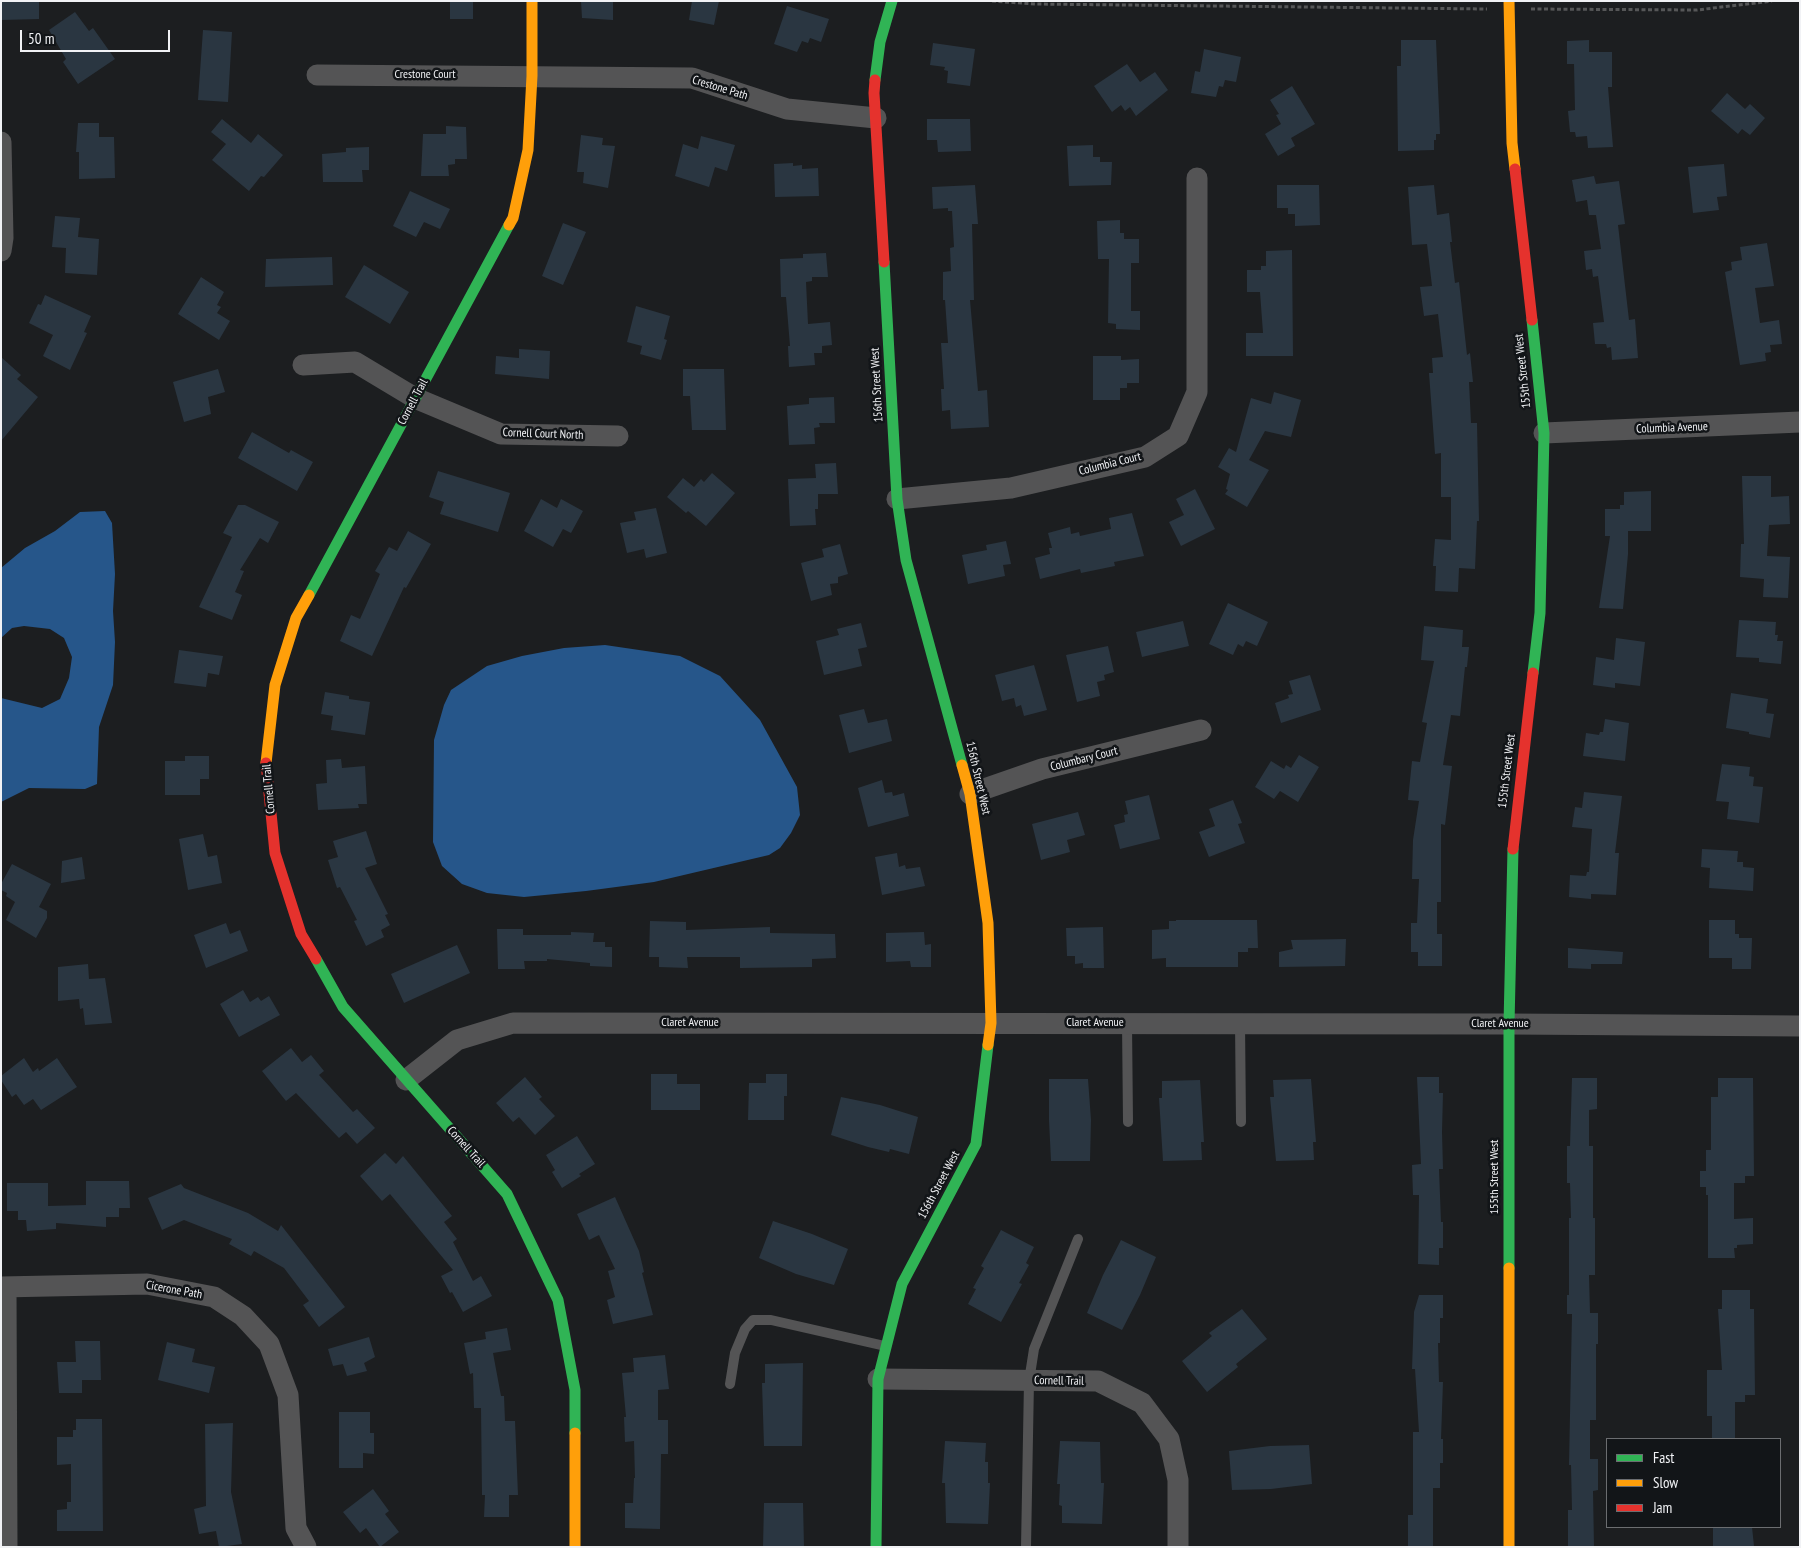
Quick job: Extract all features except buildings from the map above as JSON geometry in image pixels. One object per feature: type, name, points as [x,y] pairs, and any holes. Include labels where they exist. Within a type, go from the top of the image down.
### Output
[{"type":"street","name":"Cornell Trail","points":[[532,1],[532,76],[528,150],[513,218],[296,618],[275,685],[266,762],[275,853],[301,934],[343,1007],[507,1194],[558,1300],[575,1390],[575,1547]]},
{"type":"street","name":"156th Street West","points":[[876,1547],[878,1379],[902,1284],[976,1144],[991,1023],[988,923],[970,794],[906,560],[897,499],[874,93],[880,42],[892,1]]},
{"type":"street","name":"155th Street West","points":[[1509,5],[1512,144],[1544,433],[1540,612],[1512,856],[1509,1024],[1509,1547]]},
{"type":"street","name":"Crestone Court","points":[[317,75],[532,76]]},
{"type":"street","name":"Crestone Path","points":[[532,76],[692,78],[787,110],[876,118]]},
{"type":"street","points":[[1,142],[3,238],[1,251]]},
{"type":"street","name":"Columbia Court","points":[[897,499],[1011,488],[1145,457],[1178,436],[1197,392],[1197,178]]},
{"type":"street","name":"Cornell Court North","points":[[303,365],[355,362],[415,398],[501,434],[618,436]]},
{"type":"street","name":"Columbia Avenue","points":[[1544,433],[1800,422]]},
{"type":"street","name":"Columbary Court","points":[[970,794],[1042,769],[1201,730]]},
{"type":"street","name":"Claret Avenue","points":[[406,1080],[457,1040],[513,1023],[1240,1023],[1800,1026]]},
{"type":"street","name":"Cicerone Path","points":[[4,1287],[147,1284],[214,1297],[243,1316],[269,1344],[288,1395],[296,1528],[306,1547]]},
{"type":"street","points":[[4,1287],[6,1547]]},
{"type":"street","name":"Cornell Trail","points":[[878,1379],[1098,1381],[1142,1403],[1169,1439],[1178,1480],[1178,1547]]},
{"type":"lane","points":[[1127,1023],[1128,1122]]},
{"type":"lane","points":[[1240,1023],[1241,1122]]},
{"type":"lane","points":[[1026,1547],[1029,1381],[1034,1349],[1078,1239]]},
{"type":"lane","points":[[730,1384],[735,1353],[745,1329],[753,1320],[771,1320],[886,1346]]},
{"type":"path","points":[[992,1],[1035,4],[1509,5],[1697,10],[1772,1]]},
{"type":"water","points":[[105,511],[112,523],[115,574],[113,611],[115,642],[113,685],[99,727],[97,784],[85,789],[29,788],[1,802],[1,698],[42,708],[60,699],[69,678],[72,657],[64,638],[50,629],[24,626],[12,628],[1,638],[1,568],[25,548],[55,531],[80,512]]},
{"type":"water","points":[[605,645],[680,656],[720,676],[760,720],[797,787],[800,815],[791,833],[780,848],[769,855],[654,882],[524,897],[487,893],[462,884],[442,866],[433,842],[434,740],[444,705],[451,690],[487,666],[522,656],[564,648]]},
{"type":"traffic: fast","points":[[875,80],[880,42],[892,1]]},
{"type":"traffic: fast","points":[[309,595],[509,225]]},
{"type":"traffic: fast","points":[[884,262],[897,499],[906,560],[962,765]]},
{"type":"traffic: fast","points":[[1532,320],[1544,433],[1540,613],[1533,673]]},
{"type":"traffic: fast","points":[[1509,1268],[1509,1024],[1513,849]]},
{"type":"traffic: fast","points":[[316,959],[343,1007],[507,1194],[558,1300],[575,1390],[575,1433]]},
{"type":"traffic: fast","points":[[876,1547],[878,1379],[902,1284],[976,1144],[988,1045]]},
{"type":"traffic: slow","points":[[509,225],[513,218],[528,150],[532,76],[532,1]]},
{"type":"traffic: slow","points":[[1509,1],[1512,143],[1515,169]]},
{"type":"traffic: slow","points":[[266,763],[275,685],[296,618],[309,595]]},
{"type":"traffic: slow","points":[[962,765],[970,794],[988,923],[991,1023],[988,1045]]},
{"type":"traffic: slow","points":[[1509,1268],[1509,1547]]},
{"type":"traffic: slow","points":[[575,1433],[575,1547]]},
{"type":"traffic: jam","points":[[875,80],[874,93],[884,262]]},
{"type":"traffic: jam","points":[[1515,169],[1532,320]]},
{"type":"traffic: jam","points":[[1513,849],[1533,673]]},
{"type":"traffic: jam","points":[[266,763],[275,853],[301,934],[316,959]]}]
